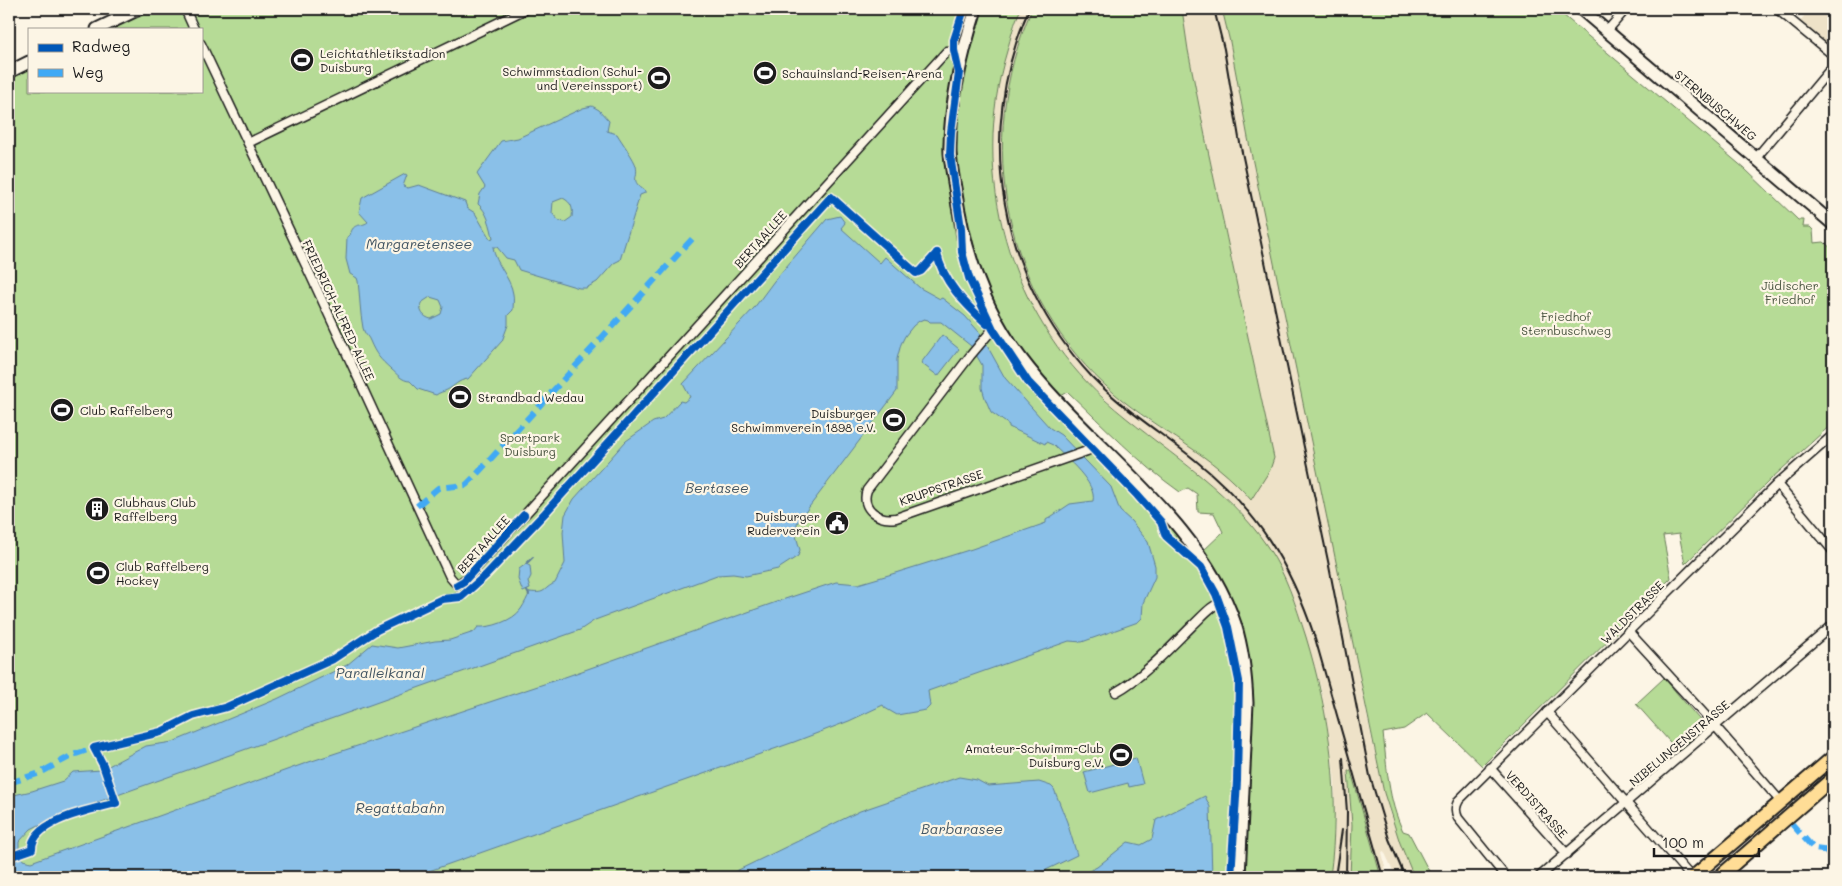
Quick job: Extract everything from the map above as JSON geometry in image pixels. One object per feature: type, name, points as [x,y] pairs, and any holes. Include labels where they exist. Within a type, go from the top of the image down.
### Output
[{"type":"main road","points":[[1692,877],[1833,757]]},
{"type":"main road","points":[[1719,877],[1833,778]]},
{"type":"street","points":[[99,28],[139,9]]},
{"type":"street","points":[[185,9],[194,28]]},
{"type":"street","points":[[248,143],[526,9]]},
{"type":"street","points":[[976,9],[964,50],[951,132],[950,155],[961,228],[968,253],[976,277],[998,323],[1019,356],[1036,378],[1170,517],[1212,573],[1225,600],[1235,625],[1247,694],[1239,877]]},
{"type":"street","name":"STERNBUSCHWEG","points":[[1581,9],[1833,224]]},
{"type":"street","points":[[1607,31],[1626,9]]},
{"type":"street","points":[[1782,10],[1833,55]]},
{"type":"street","name":"FRIEDRICH-ALFRED-ALLEE","points":[[202,46],[437,550],[457,586]]},
{"type":"street","name":"BERTAALLEE","points":[[457,586],[468,577],[947,51],[964,50]]},
{"type":"street","points":[[9,72],[28,62]]},
{"type":"street","points":[[1756,158],[1833,66]]},
{"type":"street","name":"KRUPPSTRASSE","points":[[998,323],[867,490],[866,502],[873,514],[884,519],[896,518],[1100,445]]},
{"type":"street","name":"WALDSTRASSE","points":[[1506,877],[1458,818],[1456,806],[1459,800],[1777,484],[1833,435]]},
{"type":"street","points":[[1777,484],[1833,551]]},
{"type":"street","points":[[1116,692],[1127,686],[1164,653],[1211,607],[1225,600]]},
{"type":"street","name":"NIBELUNGENSTRASSE","points":[[1539,877],[1833,625]]},
{"type":"street","points":[[1628,631],[1716,727],[1781,802]]},
{"type":"street","points":[[1547,712],[1692,877]]},
{"type":"street","name":"VERDISTRASSE","points":[[1490,768],[1567,854]]},
{"type":"shaded area","points":[[1021,9],[1032,9],[1015,53],[1004,106],[1004,181],[1012,230],[1026,271],[1038,296],[1063,338],[1077,357],[1095,376],[1141,416],[1198,451],[1223,471],[1251,500],[1274,458],[1207,146],[1182,9],[1222,9],[1371,735],[1389,812],[1414,877],[1396,877],[1384,851],[1382,852],[1387,877],[1381,877],[1351,771],[1348,771],[1352,825],[1350,877],[1330,877],[1335,826],[1335,781],[1330,741],[1321,689],[1290,588],[1265,545],[1239,510],[1189,466],[1133,424],[1087,383],[1055,344],[1028,300],[1015,267],[1000,218],[992,166],[993,119],[999,79],[1016,19]]},
{"type":"shaded area","points":[[1810,9],[1833,9],[1833,49],[1800,21]]},
{"type":"green space","name":"Sportpark Duisburg","points":[[151,9],[969,9],[954,60],[945,119],[943,149],[956,239],[968,278],[985,317],[1021,369],[1185,541],[1224,603],[1239,658],[1243,704],[1235,877],[9,877],[9,78],[28,68],[28,92],[202,92],[202,28],[111,28]]},
{"type":"green space","points":[[983,9],[1021,9],[1011,35],[996,98],[993,146],[996,193],[1006,240],[1022,284],[1044,326],[1072,365],[1105,400],[1212,485],[1232,504],[1267,546],[1290,590],[1306,637],[1327,726],[1334,786],[1333,846],[1330,877],[1245,877],[1252,703],[1250,666],[1230,599],[1217,572],[1203,551],[1223,532],[1214,513],[1198,512],[1197,494],[1188,488],[1180,492],[1165,481],[1122,444],[1068,392],[1059,397],[1022,354],[991,302],[966,234],[954,154],[954,132],[965,62],[974,29]]},
{"type":"green space","points":[[1032,9],[1182,9],[1207,146],[1274,458],[1270,470],[1251,500],[1220,469],[1132,408],[1115,394],[1077,356],[1046,312],[1024,265],[1009,215],[1003,164],[1004,111],[1014,60]]},
{"type":"green space","name":"Friedhof Sternbuschweg","points":[[1222,9],[1556,9],[1745,169],[1798,220],[1804,220],[1803,227],[1810,227],[1813,230],[1814,243],[1824,242],[1833,250],[1833,423],[1771,479],[1685,564],[1679,534],[1663,536],[1671,578],[1482,766],[1427,713],[1404,729],[1383,733],[1389,783],[1398,819],[1403,831],[1409,833],[1432,877],[1414,877],[1400,843],[1384,793]]},
{"type":"green space","points":[[1664,678],[1704,725],[1704,728],[1678,751],[1636,704]]},
{"type":"green space","points":[[1348,771],[1351,771],[1381,877],[1350,877],[1352,825]]},
{"type":"water","name":"Margaretensee","points":[[592,106],[599,110],[609,121],[607,131],[617,134],[628,150],[636,166],[637,184],[645,191],[645,193],[640,195],[620,260],[614,263],[597,282],[586,288],[579,288],[519,270],[514,260],[506,258],[497,247],[493,247],[494,253],[512,288],[513,296],[513,310],[508,315],[508,325],[502,341],[468,379],[436,395],[418,389],[410,381],[400,377],[381,359],[364,330],[358,281],[357,278],[350,274],[346,259],[347,237],[355,226],[368,222],[359,212],[362,198],[405,174],[407,175],[403,186],[408,188],[419,185],[465,202],[467,208],[475,213],[490,239],[493,238],[490,224],[478,204],[480,194],[485,187],[477,174],[501,141],[518,138],[583,108]],"holes":[[[563,198],[570,204],[572,211],[572,217],[565,222],[559,221],[552,213],[553,202]],[[430,297],[440,300],[443,307],[441,314],[431,319],[421,311],[421,303]]]},
{"type":"water","points":[[840,216],[845,223],[841,228],[880,263],[885,257],[920,288],[940,299],[942,298],[965,316],[980,333],[1005,378],[1050,428],[1061,435],[1111,487],[1120,511],[1148,542],[1155,566],[1155,577],[1143,603],[1142,618],[1138,622],[1082,642],[1069,641],[928,691],[930,706],[926,710],[897,715],[883,705],[849,721],[794,742],[412,877],[9,877],[9,796],[63,781],[73,772],[101,770],[146,746],[173,742],[277,699],[347,665],[372,644],[398,648],[450,640],[474,632],[478,627],[501,623],[513,617],[522,607],[530,592],[542,592],[555,583],[565,563],[563,532],[565,515],[574,499],[626,441],[653,422],[663,419],[680,401],[684,402],[690,397],[683,384],[754,308],[774,281],[827,219]],"holes":[[[928,320],[930,322],[941,322],[971,346],[982,365],[982,388],[991,412],[1009,425],[1009,427],[1045,444],[1046,442],[1053,445],[1086,479],[1093,494],[1093,501],[1070,504],[1046,520],[1046,523],[972,549],[858,584],[836,582],[565,677],[309,762],[31,862],[23,860],[19,853],[19,842],[31,829],[53,818],[580,630],[595,620],[717,575],[733,574],[746,576],[778,569],[798,556],[800,550],[795,532],[797,531],[797,523],[897,391],[897,359],[905,336],[919,321]]]},
{"type":"water","points":[[942,335],[959,349],[938,376],[921,363]]},
{"type":"water","points":[[526,564],[530,566],[531,576],[528,582],[530,589],[523,592],[518,579],[519,569]]},
{"type":"water","points":[[1136,758],[1143,784],[1129,787],[1128,783],[1090,793],[1084,772]]},
{"type":"water","name":"Barbarasee","points":[[959,777],[977,780],[988,786],[1039,782],[1051,786],[1054,789],[1067,822],[1077,855],[1046,870],[1045,877],[724,877],[860,811]]},
{"type":"water","points":[[1205,796],[1210,807],[1212,877],[1077,877],[1097,867],[1128,842],[1141,845],[1152,839],[1156,820]]},
{"type":"waterway","points":[[526,564],[533,557]]},
{"type":"waterway","points":[[527,591],[529,595]]},
{"type":"railway","points":[[1029,9],[1012,57],[1002,105],[1000,154],[1005,202],[1016,249],[1035,295],[1060,337],[1092,377],[1129,410],[1217,479],[1254,519],[1282,562],[1305,611],[1315,638],[1383,877]]},
{"type":"railway","points":[[1214,9],[1224,49],[1239,138],[1328,561],[1370,776],[1389,839],[1405,877]]},
{"type":"railway","points":[[1343,758],[1347,812],[1346,877]]},
{"type":"railway","points":[[1335,877],[1342,830]]},
{"type":"marked path","points":[[417,506],[438,488],[466,485],[694,237]]},
{"type":"marked path","points":[[9,783],[40,773],[73,755],[99,746]]},
{"type":"marked path","points":[[1792,824],[1814,849],[1830,851]]},
{"type":"cycle path","points":[[964,9],[954,40],[959,73],[951,132],[950,155],[961,228],[962,252],[969,278],[993,329],[1028,382],[1137,495],[1161,522],[1166,536],[1201,567],[1216,594],[1228,627],[1239,681],[1237,781],[1231,877]]},
{"type":"cycle path","points":[[9,857],[32,849],[34,839],[42,830],[53,823],[66,817],[116,803],[103,765],[94,748],[161,732],[193,716],[227,707],[333,659],[377,630],[442,599],[461,597],[486,575],[545,513],[831,197],[916,273],[921,271],[937,253]]},
{"type":"cycle path","points":[[937,253],[949,283],[963,301],[987,324]]},
{"type":"cycle path","points":[[457,585],[464,581],[524,515]]},
{"type":"place","name":"Leichtathletikstadion Duisburg","points":[[302,60]]},
{"type":"place","name":"Schauinsland-Reisen-Arena","points":[[765,73]]},
{"type":"place","name":"Schwimmstadion (Schul- und Vereinssport)","points":[[659,78]]},
{"type":"place","name":"Strandbad Wedau","points":[[460,397]]},
{"type":"place","name":"Club Raffelberg","points":[[62,410]]},
{"type":"place","name":"Duisburger Schwimmverein 1898 e.V.","points":[[894,420]]},
{"type":"place","name":"Clubhaus Club Raffelberg","points":[[97,509]]},
{"type":"place","name":"Duisburger Ruderverein","points":[[837,523]]},
{"type":"place","name":"Club Raffelberg Hockey","points":[[98,573]]},
{"type":"place","name":"Amateur-Schwimm-Club Duisburg e.V.","points":[[1121,755]]},
{"type":"park label","name":"Jüdischer Friedhof","points":[[1790,292]]},
{"type":"water label","name":"Bertasee","points":[[717,487]]},
{"type":"water label","name":"Parallelkanal","points":[[380,672]]},
{"type":"water label","name":"Regattabahn","points":[[400,807]]}]
